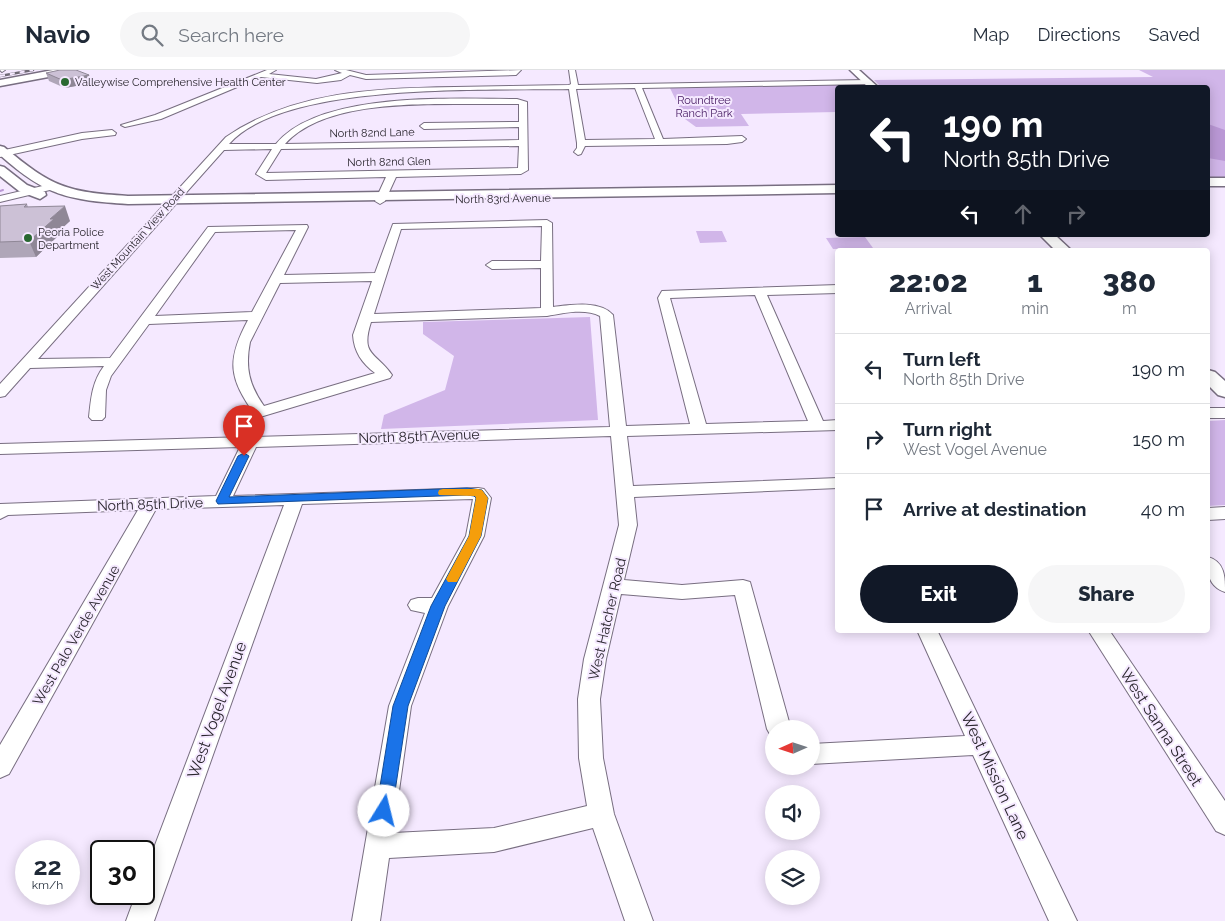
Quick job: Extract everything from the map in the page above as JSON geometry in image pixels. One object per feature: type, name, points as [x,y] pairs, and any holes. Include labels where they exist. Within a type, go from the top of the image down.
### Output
[{"type":"highway","points":[[0,81],[53,70]]},
{"type":"highway","points":[[0,81],[70,70]]},
{"type":"main road","points":[[854,70],[871,85]]},
{"type":"main road","points":[[2,152],[28,173],[49,186],[93,201]]},
{"type":"main road","points":[[0,170],[29,191],[54,199],[93,201]]},
{"type":"main road","points":[[1210,182],[1225,182]]},
{"type":"main road","points":[[1210,187],[1225,187]]},
{"type":"main road","name":"North 83rd Avenue","points":[[93,201],[171,203],[835,189]]},
{"type":"main road","name":"North 83rd Avenue","points":[[818,191],[835,193]]},
{"type":"main road","points":[[1049,237],[1062,248]]},
{"type":"main road","points":[[1210,378],[1225,391]]},
{"type":"street","points":[[109,131],[126,132],[273,70]]},
{"type":"street","points":[[338,70],[366,78],[433,72],[516,73],[518,70]]},
{"type":"street","points":[[572,70],[579,147],[742,139]]},
{"type":"street","points":[[260,75],[317,81],[349,74]]},
{"type":"street","points":[[669,76],[672,84]]},
{"type":"street","name":"West Mountain View Road","points":[[0,393],[222,147],[245,127],[264,118],[293,108],[340,98],[393,91],[672,84],[871,85]]},
{"type":"street","points":[[637,85],[660,142]]},
{"type":"street","points":[[280,146],[298,128],[322,118],[354,110],[396,104],[523,102],[523,142]]},
{"type":"street","points":[[2,152],[109,131],[158,117]]},
{"type":"street","points":[[424,126],[523,124]]},
{"type":"street","points":[[125,125],[134,126],[135,128]]},
{"type":"street","name":"North 82nd Lane","points":[[222,147],[523,142]]},
{"type":"street","name":"North 82nd Glen","points":[[280,146],[261,174],[262,176],[517,172],[523,170],[523,142]]},
{"type":"street","points":[[386,199],[396,175]]},
{"type":"street","points":[[0,198],[49,186]]},
{"type":"street","points":[[97,417],[99,390],[104,376],[212,230],[304,227],[243,342],[239,357],[241,378],[248,394],[260,412],[385,375],[366,359],[362,350],[360,335],[397,226],[547,223],[547,312],[366,318]]},
{"type":"street","points":[[492,265],[548,264]]},
{"type":"street","points":[[276,280],[381,277]]},
{"type":"street","points":[[699,429],[664,298],[666,294],[835,289]]},
{"type":"street","points":[[759,291],[817,425]]},
{"type":"street","name":"West Hatcher Road","points":[[547,312],[560,314],[602,312],[606,315],[628,525],[595,659],[589,699],[590,758],[601,814],[639,921]]},
{"type":"street","points":[[144,320],[257,316]]},
{"type":"street","points":[[29,361],[115,359]]},
{"type":"street","points":[[1210,414],[1225,413]]},
{"type":"street","name":"North 85th Avenue","points":[[0,449],[835,425]]},
{"type":"street","points":[[222,501],[251,441]]},
{"type":"street","points":[[626,492],[835,484]]},
{"type":"street","name":"North 85th Drive","points":[[2,511],[222,501],[478,493],[482,498],[475,536],[428,606],[400,706],[378,846]]},
{"type":"street","name":"West Vogel Avenue","points":[[140,921],[295,499]]},
{"type":"street","name":"West Palo Verde Avenue","points":[[0,767],[151,504]]},
{"type":"street","points":[[1210,514],[1225,513]]},
{"type":"street","points":[[1210,566],[1225,585]]},
{"type":"street","points":[[614,586],[682,592],[743,587],[777,720]]},
{"type":"street","name":"West Mission Lane","points":[[928,633],[1063,921]]},
{"type":"street","name":"West Sanna Street","points":[[1100,633],[1225,823]]},
{"type":"street","points":[[820,754],[980,745]]},
{"type":"street","points":[[366,921],[378,846],[494,840],[601,814]]},
{"type":"green space","points":[[1139,70],[1225,70],[1225,180],[1210,179],[1210,85],[879,85],[874,80],[1153,77]]},
{"type":"green space","name":"Roundtree Ranch Park","points":[[862,84],[864,85],[835,85],[835,112],[741,114],[749,126],[696,127],[685,119],[669,86]]},
{"type":"green space","points":[[696,231],[722,231],[727,242],[700,243]]},
{"type":"green space","points":[[865,237],[873,248],[833,249],[826,238]]},
{"type":"green space","points":[[590,317],[598,420],[381,429],[384,415],[445,390],[454,356],[423,334],[423,322]]},
{"type":"green space","points":[[1225,420],[1225,505],[1210,506],[1210,421]]},
{"type":"shaded area","points":[[1210,125],[1225,130],[1225,161],[1210,158]]},
{"type":"building","points":[[60,70],[76,70],[89,75],[62,80],[46,73]]},
{"type":"building","points":[[27,204],[24,207],[65,206],[50,219],[54,219],[29,241],[0,242],[0,206]]},
{"type":"railway","points":[[0,76],[33,70]]},
{"type":"slow traffic","points":[[443,493],[478,493],[482,498],[475,536],[452,579]]},
{"type":"place","name":"Valleywise Comprehensive Health Center","points":[[65,82]]},
{"type":"place","name":"Peoria Police Department","points":[[28,238]]},
{"type":"route","points":[[244,456],[222,501],[467,492],[478,493],[482,498],[475,536],[438,606],[400,706],[384,811]]}]
